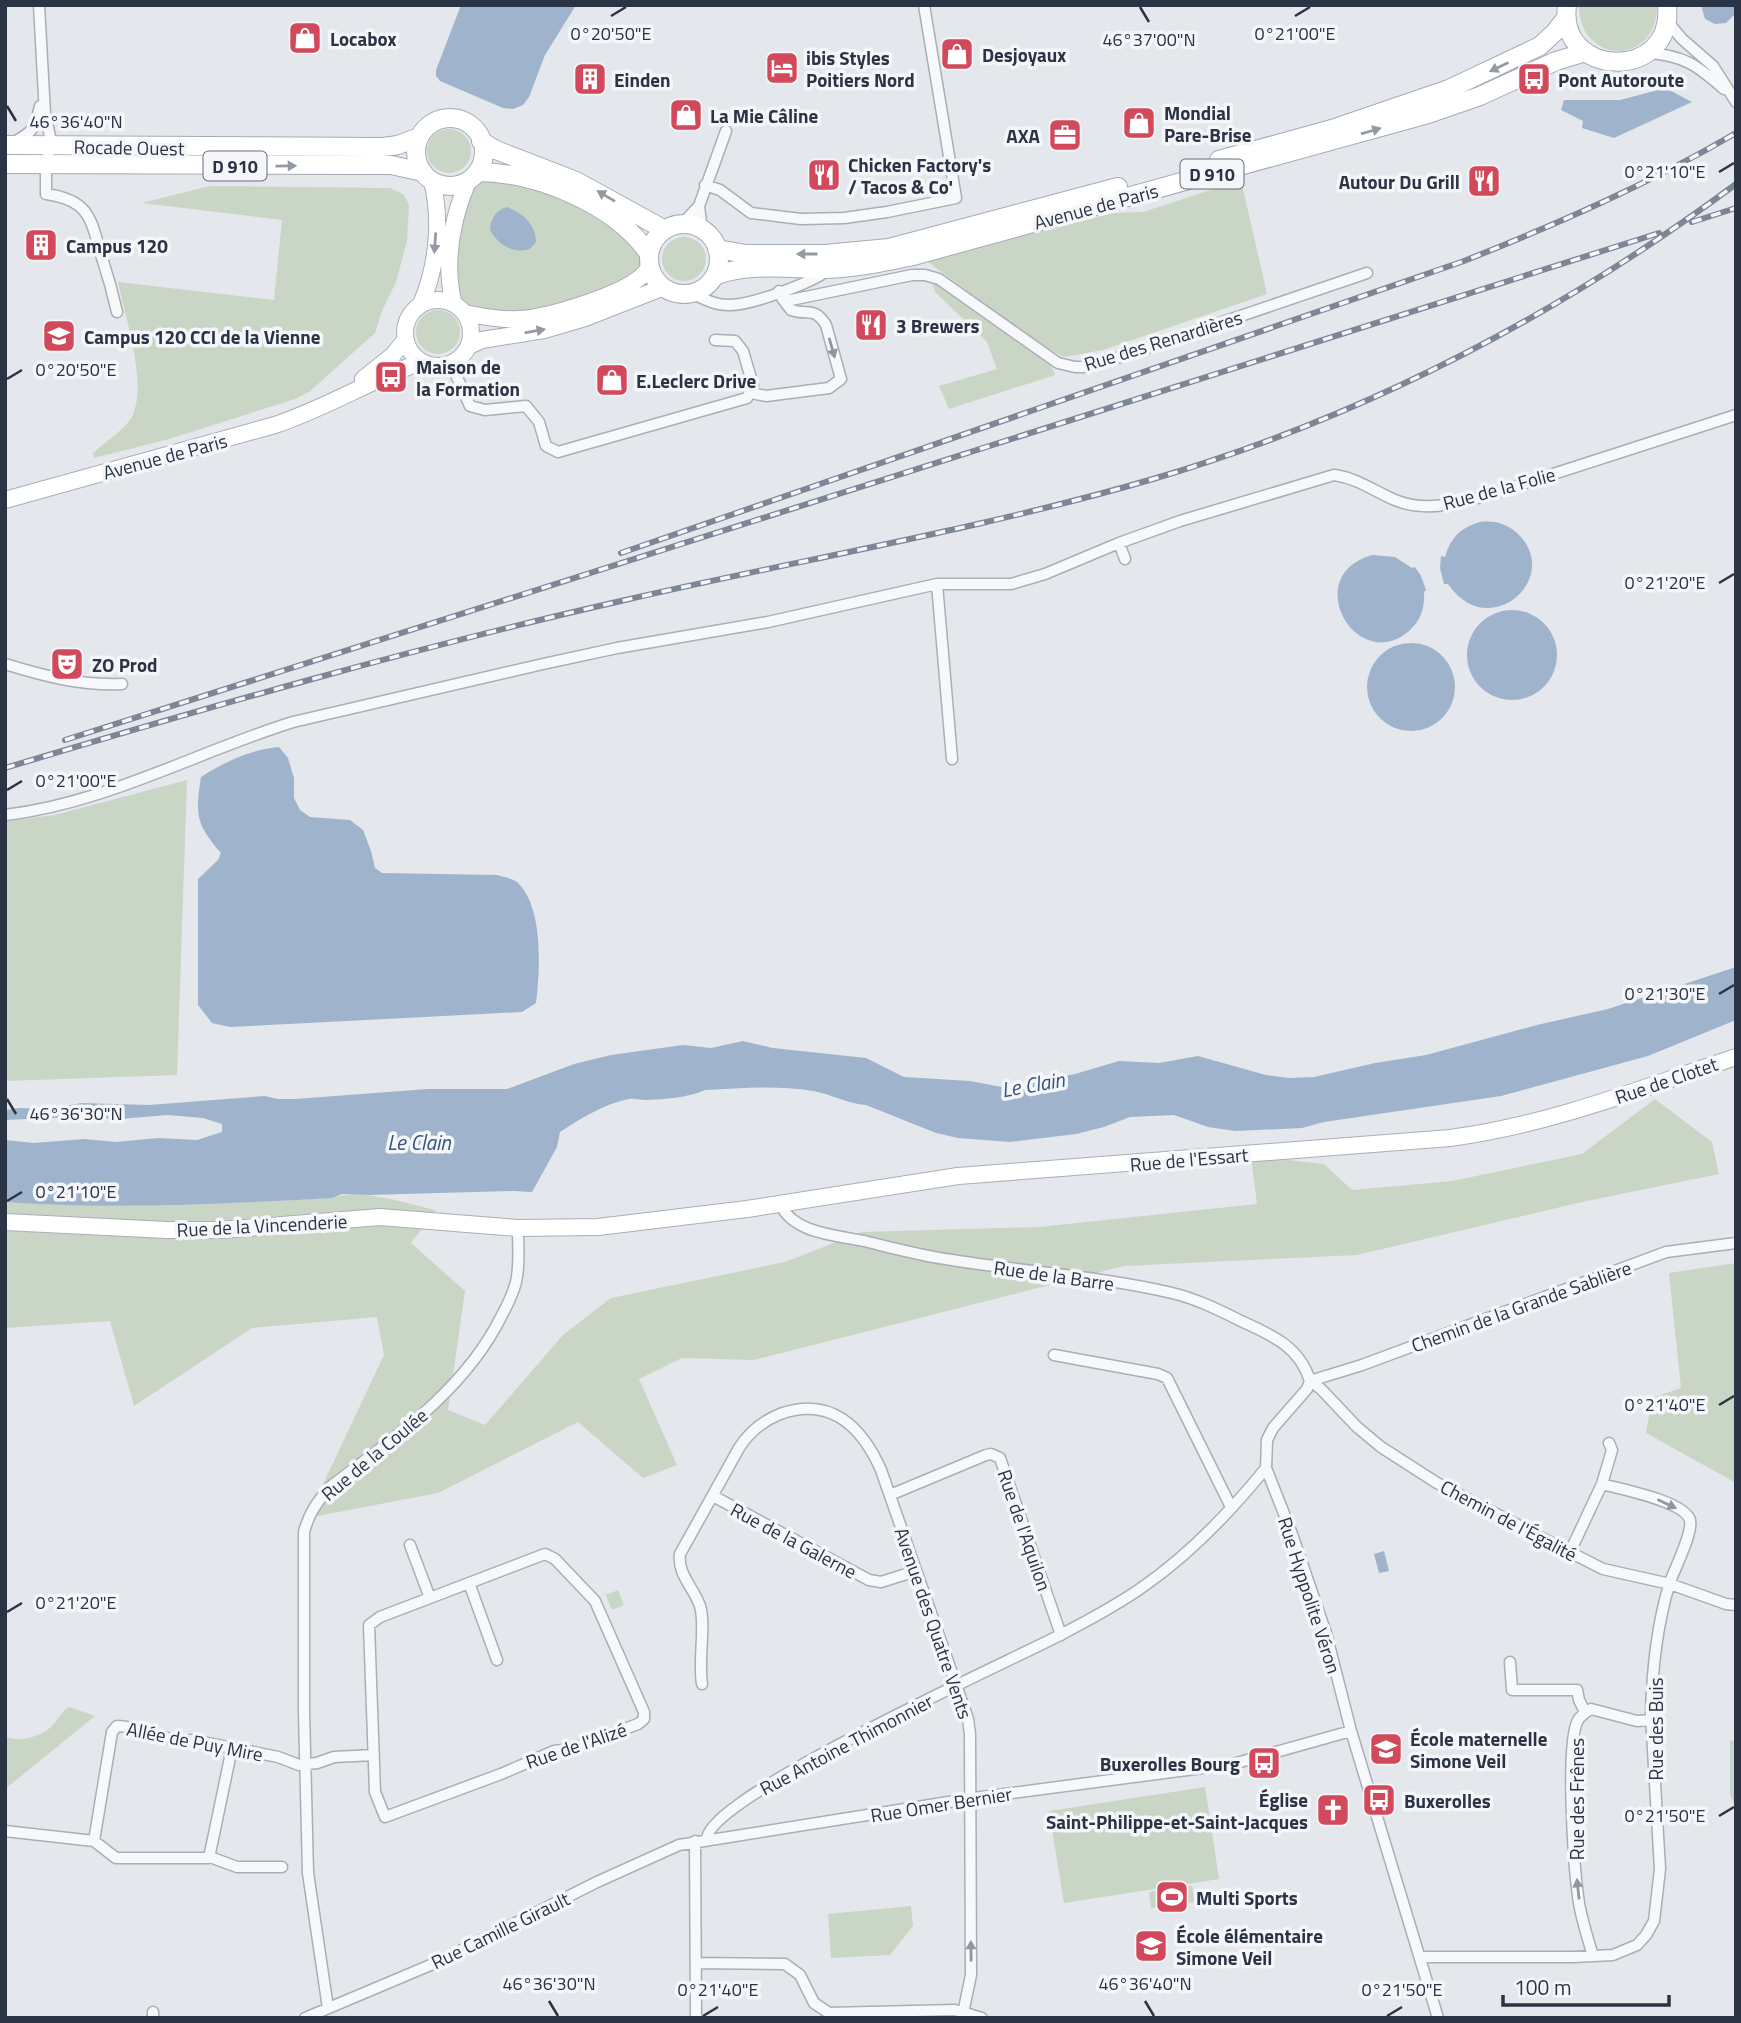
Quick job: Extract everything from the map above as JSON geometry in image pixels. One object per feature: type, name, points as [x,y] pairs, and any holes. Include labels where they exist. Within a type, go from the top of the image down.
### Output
[{"type":"main road","points":[[1566,12],[1576,43],[1598,60],[1610,63],[1634,60],[1647,53],[1658,42],[1667,13]]},
{"type":"main road","name":"Avenue de Paris","points":[[717,249],[746,254],[825,254],[889,248],[1201,165],[1332,128],[1449,89],[1540,47],[1555,32],[1566,12]]},
{"type":"main road","name":"Avenue de Paris","points":[[717,275],[739,269],[871,265],[913,256],[1337,141],[1459,104],[1556,61],[1586,52]]},
{"type":"main road","points":[[421,304],[435,250],[437,202],[416,155],[419,137],[432,123],[451,118],[470,125],[481,141],[483,151],[457,207],[452,229],[449,271],[459,307],[472,329],[469,346]]},
{"type":"main road","name":"Rocade Ouest","points":[[7,146],[383,147],[419,137]]},
{"type":"main road","points":[[481,141],[673,227]]},
{"type":"main road","name":"D 910","points":[[5,164],[46,165]]},
{"type":"main road","name":"Rocade Ouest","points":[[46,165],[391,165],[427,177]]},
{"type":"main road","points":[[427,177],[450,186],[472,176],[515,175],[577,197],[614,218],[637,236],[650,260],[655,278],[664,287],[677,293],[693,294],[706,287],[717,275],[719,262],[717,249],[702,230],[693,225],[673,227],[655,240],[650,260],[639,279],[584,303],[542,316],[500,319],[436,299],[421,304],[411,313],[405,326],[405,340],[411,353],[421,362],[436,366],[451,364],[469,346],[482,340],[544,330],[585,318],[664,287]]},
{"type":"main road","name":"Avenue de Paris","points":[[323,406],[376,370],[405,340]]},
{"type":"main road","name":"Avenue de Paris","points":[[5,500],[275,425],[421,362]]},
{"type":"main road","name":"Rue de Clotet","points":[[1596,1104],[1736,1056]]},
{"type":"main road","name":"Rue de l'Essart","points":[[780,1204],[958,1177],[1450,1138],[1488,1133],[1596,1104]]},
{"type":"main road","points":[[517,1228],[598,1227],[780,1204]]},
{"type":"main road","name":"Rue de la Vincenderie","points":[[5,1223],[221,1230],[380,1217],[517,1228]]},
{"type":"street","points":[[39,5],[46,194],[73,201],[90,216],[117,312]]},
{"type":"street","points":[[705,185],[720,190],[751,212],[801,219],[844,218],[956,198],[924,5]]},
{"type":"street","points":[[1667,13],[1682,39],[1713,66],[1734,99]]},
{"type":"street","points":[[1647,53],[1665,54],[1689,62],[1706,72],[1734,99]]},
{"type":"street","points":[[7,146],[43,122]]},
{"type":"street","points":[[43,122],[80,146]]},
{"type":"street","points":[[702,230],[699,206],[726,131]]},
{"type":"street","points":[[673,227],[699,206]]},
{"type":"street","name":"Rue des Renardières","points":[[693,294],[713,303],[729,306],[780,295],[815,279],[830,268]]},
{"type":"street","name":"Rue des Renardières","points":[[780,295],[797,299],[925,275],[939,279],[1058,363],[1086,367],[1367,273]]},
{"type":"street","points":[[451,364],[470,407],[500,410],[526,406],[539,422],[546,446],[558,452],[741,400],[751,393],[766,396],[829,388],[841,379],[822,318],[812,312],[791,310],[780,295]]},
{"type":"street","points":[[715,340],[726,339],[740,344],[752,385],[751,393]]},
{"type":"street","name":"Rue de la Folie","points":[[5,815],[77,800],[293,722],[580,656],[768,622],[937,584],[1011,584],[1045,574],[1143,534],[1334,475],[1351,477],[1398,501],[1425,506],[1453,504],[1736,415]]},
{"type":"street","points":[[1119,543],[1125,559]]},
{"type":"street","points":[[937,584],[952,759]]},
{"type":"street","points":[[5,664],[71,681],[102,685],[122,684]]},
{"type":"street","name":"Rue de la Barre","points":[[780,1204],[782,1210],[798,1224],[839,1236],[950,1260],[1076,1276],[1174,1293],[1206,1304],[1276,1337],[1295,1352],[1310,1381]]},
{"type":"street","name":"Rue de la Coulée","points":[[328,2008],[308,1872],[304,1532],[307,1518],[315,1503],[330,1487],[443,1396],[494,1330],[512,1294],[518,1272],[517,1228]]},
{"type":"street","name":"Chemin de la Grande Sablière","points":[[1310,1381],[1362,1365],[1666,1252],[1736,1243]]},
{"type":"street","points":[[1054,1355],[1158,1374],[1167,1378],[1231,1507]]},
{"type":"street","name":"Rue Hyppolite Véron","points":[[1310,1381],[1307,1389],[1273,1428],[1266,1447],[1266,1468],[1326,1633],[1350,1731],[1380,1821],[1438,2018]]},
{"type":"street","name":"Chemin de l'Égalité","points":[[1310,1381],[1357,1427],[1437,1483],[1603,1569],[1670,1584],[1736,1605]]},
{"type":"street","name":"Avenue des Quatre Vents","points":[[702,1684],[701,1609],[680,1568],[679,1557],[739,1448],[756,1428],[789,1412],[814,1409],[834,1414],[865,1439],[874,1453],[956,1685],[970,1734],[971,1975],[963,2015]]},
{"type":"street","points":[[1570,1552],[1602,1485],[1612,1450],[1609,1443]]},
{"type":"street","name":"Rue de l'Aquilon","points":[[890,1495],[986,1455],[1000,1458],[1061,1635]]},
{"type":"street","name":"Rue Antoine Thimonnier","points":[[701,1840],[717,1821],[753,1794],[956,1685],[1061,1635],[1143,1587],[1192,1547],[1266,1468]]},
{"type":"street","name":"Rue des Buis","points":[[1421,1957],[1593,1956],[1623,1952],[1637,1945],[1654,1921],[1660,1869],[1651,1720],[1652,1689],[1670,1584],[1690,1520],[1684,1512],[1653,1497],[1602,1485]]},
{"type":"street","name":"Rue de la Galerne","points":[[713,1496],[869,1580],[881,1582],[916,1571]]},
{"type":"street","points":[[410,1545],[429,1598]]},
{"type":"street","name":"Rue de l'Alizé","points":[[545,1554],[555,1559],[599,1606],[644,1712],[644,1719],[638,1724],[571,1749],[554,1751],[387,1818],[383,1815],[376,1795],[369,1625],[380,1617],[469,1583],[545,1554]]},
{"type":"street","points":[[469,1583],[497,1660]]},
{"type":"street","points":[[1510,1662],[1512,1690],[1577,1690],[1585,1712]]},
{"type":"street","name":"Rue des Frênes","points":[[1593,1956],[1580,1904],[1577,1877],[1572,1742],[1579,1719],[1591,1709],[1637,1721],[1651,1720]]},
{"type":"street","name":"Allée de Puy Mire","points":[[94,1840],[112,1732],[117,1726],[278,1757],[293,1764],[306,1765]]},
{"type":"street","name":"Rue Omer Bernier","points":[[701,1840],[1233,1763],[1350,1731]]},
{"type":"street","points":[[5,1831],[94,1840],[116,1858],[205,1860],[210,1857],[232,1748]]},
{"type":"street","points":[[306,1765],[334,1757],[374,1755]]},
{"type":"street","points":[[696,2018],[701,1840]]},
{"type":"street","name":"Rue Camille Girault","points":[[305,2018],[440,1961],[597,1882],[679,1845],[701,1840]]},
{"type":"street","points":[[210,1857],[237,1867],[282,1867]]},
{"type":"street","points":[[696,1963],[785,1964],[800,1975],[814,2003],[829,2013],[963,2015],[982,2018]]},
{"type":"green space","points":[[1579,5],[1657,5],[1654,25],[1645,39],[1633,48],[1618,51],[1604,48],[1591,39],[1582,25]]},
{"type":"green space","points":[[449,129],[465,135],[471,151],[465,167],[449,173],[433,167],[427,151],[433,135]]},
{"type":"green space","points":[[490,178],[508,179],[561,197],[613,225],[640,251],[640,268],[634,275],[587,296],[544,309],[507,314],[466,306],[460,299],[455,259],[468,190],[478,182]]},
{"type":"green space","points":[[1241,180],[1267,294],[1103,350],[1064,357],[1045,347],[925,260],[1113,213],[1143,212]]},
{"type":"green space","points":[[210,186],[390,188],[404,195],[409,205],[407,241],[396,282],[375,333],[309,392],[295,399],[169,439],[94,458],[93,453],[130,420],[136,407],[137,372],[118,282],[274,300],[282,220],[142,203]]},
{"type":"green space","points":[[684,237],[700,243],[706,259],[700,275],[684,281],[668,275],[662,259],[668,243]]},
{"type":"green space","points":[[932,281],[944,286],[1051,366],[1055,375],[949,409],[939,386],[997,369],[987,342],[935,292]]},
{"type":"green space","points":[[438,310],[454,316],[460,332],[454,348],[438,354],[422,348],[416,332],[422,316]]},
{"type":"green space","points":[[187,780],[177,1075],[5,1081],[5,821],[55,815]]},
{"type":"green space","points":[[1655,1099],[1712,1142],[1719,1174],[1582,1202],[1357,1255],[1124,1266],[754,1360],[682,1358],[639,1379],[677,1465],[643,1478],[578,1422],[438,1493],[307,1518],[384,1355],[377,1317],[252,1328],[134,1406],[110,1321],[5,1328],[5,1202],[127,1206],[370,1195],[436,1210],[411,1243],[465,1291],[448,1410],[485,1425],[563,1335],[611,1298],[785,1262],[862,1232],[1039,1227],[1257,1204],[1251,1156],[1324,1164],[1352,1190],[1452,1181],[1582,1154]]},
{"type":"green space","points":[[1736,1263],[1736,1483],[1646,1433],[1652,1398],[1681,1388],[1669,1273]]},
{"type":"green space","points":[[618,1590],[624,1605],[612,1610],[606,1595]]},
{"type":"green space","points":[[69,1707],[95,1716],[5,1789],[5,1737],[18,1739],[37,1735],[54,1724]]},
{"type":"green space","points":[[1730,1740],[1736,1742],[1736,1806],[1730,1795]]},
{"type":"green space","points":[[1205,1787],[1219,1879],[1064,1903],[1049,1811]]},
{"type":"green space","name":"Multi Sports","points":[[1192,1886],[1195,1902],[1151,1908],[1149,1892]]},
{"type":"green space","points":[[911,1906],[913,1926],[890,1955],[831,1958],[828,1914]]},
{"type":"water","points":[[461,5],[576,5],[545,55],[529,97],[523,105],[513,109],[503,108],[440,81],[436,76]]},
{"type":"water","points":[[1701,5],[1736,5],[1734,15],[1726,23],[1715,24],[1705,19]]},
{"type":"water","points":[[1662,89],[1692,102],[1614,138],[1582,128],[1583,121],[1561,110],[1564,100],[1620,100]]},
{"type":"water","points":[[507,207],[523,216],[534,230],[536,242],[530,249],[507,247],[497,240],[490,230],[494,216]]},
{"type":"water","points":[[1480,522],[1496,522],[1511,528],[1520,536],[1530,553],[1532,570],[1526,586],[1514,599],[1499,606],[1482,608],[1464,601],[1448,584],[1444,584],[1440,568],[1441,556],[1445,557],[1457,534]]},
{"type":"water","points":[[1372,555],[1395,557],[1412,568],[1415,567],[1426,590],[1417,623],[1409,631],[1389,642],[1371,641],[1355,632],[1344,618],[1338,600],[1340,582],[1350,566]]},
{"type":"water","points":[[1512,610],[1529,614],[1544,623],[1553,638],[1557,655],[1553,672],[1544,687],[1529,696],[1512,700],[1495,696],[1480,687],[1471,672],[1467,655],[1471,638],[1480,623],[1495,614]]},
{"type":"water","points":[[1411,643],[1436,650],[1448,662],[1455,687],[1448,712],[1436,724],[1411,731],[1386,724],[1374,712],[1367,687],[1374,662],[1386,650]]},
{"type":"water","points":[[279,747],[288,758],[294,778],[294,798],[300,810],[310,817],[350,820],[363,830],[375,868],[382,873],[497,875],[517,882],[526,893],[536,923],[539,974],[536,1003],[522,1012],[230,1027],[212,1023],[198,1005],[198,879],[218,860],[221,853],[206,834],[199,818],[201,777],[238,757]]},
{"type":"water","name":"Le Clain","points":[[1736,967],[1736,1020],[1648,1056],[1501,1096],[1324,1122],[1302,1128],[1235,1131],[1208,1127],[1174,1115],[1130,1117],[1076,1134],[1010,1142],[958,1138],[936,1133],[866,1105],[813,1091],[772,1088],[705,1090],[676,1098],[620,1101],[576,1122],[560,1132],[557,1147],[532,1192],[342,1194],[332,1198],[169,1205],[87,1206],[5,1202],[5,1140],[34,1143],[84,1139],[116,1142],[158,1138],[197,1140],[222,1132],[222,1124],[203,1118],[167,1115],[120,1119],[75,1117],[5,1120],[5,1110],[19,1108],[51,1109],[81,1103],[149,1105],[265,1096],[295,1099],[428,1089],[507,1089],[574,1064],[611,1055],[683,1045],[711,1048],[743,1041],[773,1048],[866,1058],[904,1077],[970,1081],[1007,1088],[1075,1074],[1119,1061],[1159,1063],[1198,1056],[1266,1075],[1314,1077],[1426,1055],[1608,1009]]},
{"type":"water","points":[[1384,1551],[1389,1571],[1379,1573],[1374,1554]]},
{"type":"railway","points":[[621,553],[1464,261],[1602,202],[1736,133]]},
{"type":"railway","points":[[5,768],[466,638],[688,586],[1021,514],[1153,479],[1231,454],[1384,393],[1529,319],[1600,277],[1736,184]]},
{"type":"railway","points":[[1692,222],[1736,208]]},
{"type":"railway","points":[[65,740],[1659,233]]},
{"type":"place","name":"Locabox","points":[[305,38]]},
{"type":"place","name":"Desjoyaux","points":[[957,54]]},
{"type":"place","name":"ibis Styles Poitiers Nord","points":[[782,68]]},
{"type":"place","name":"Einden","points":[[590,79]]},
{"type":"place","name":"Pont Autoroute","points":[[1534,79]]},
{"type":"place","name":"La Mie Câline","points":[[686,115]]},
{"type":"place","name":"Mondial Pare-Brise","points":[[1139,123]]},
{"type":"place","name":"AXA","points":[[1065,135]]},
{"type":"place","name":"Chicken Factory's / Tacos & Co'","points":[[824,175]]},
{"type":"place","name":"Autour Du Grill","points":[[1484,181]]},
{"type":"place","name":"Campus 120","points":[[41,245]]},
{"type":"place","name":"3 Brewers","points":[[871,325]]},
{"type":"place","name":"Campus 120 CCI de la Vienne","points":[[59,336]]},
{"type":"place","name":"Maison de la Formation","points":[[391,377]]},
{"type":"place","name":"E.Leclerc Drive","points":[[612,380]]},
{"type":"place","name":"ZO Prod","points":[[67,664]]},
{"type":"place","name":"École maternelle Simone Veil","points":[[1386,1749]]},
{"type":"place","name":"Buxerolles Bourg","points":[[1264,1763]]},
{"type":"place","name":"Buxerolles","points":[[1379,1800]]},
{"type":"place","name":"Église Saint-Philippe-et-Saint-Jacques","points":[[1333,1810]]},
{"type":"place","name":"Multi Sports","points":[[1172,1897]]},
{"type":"place","name":"École élémentaire Simone Veil","points":[[1151,1946]]}]
